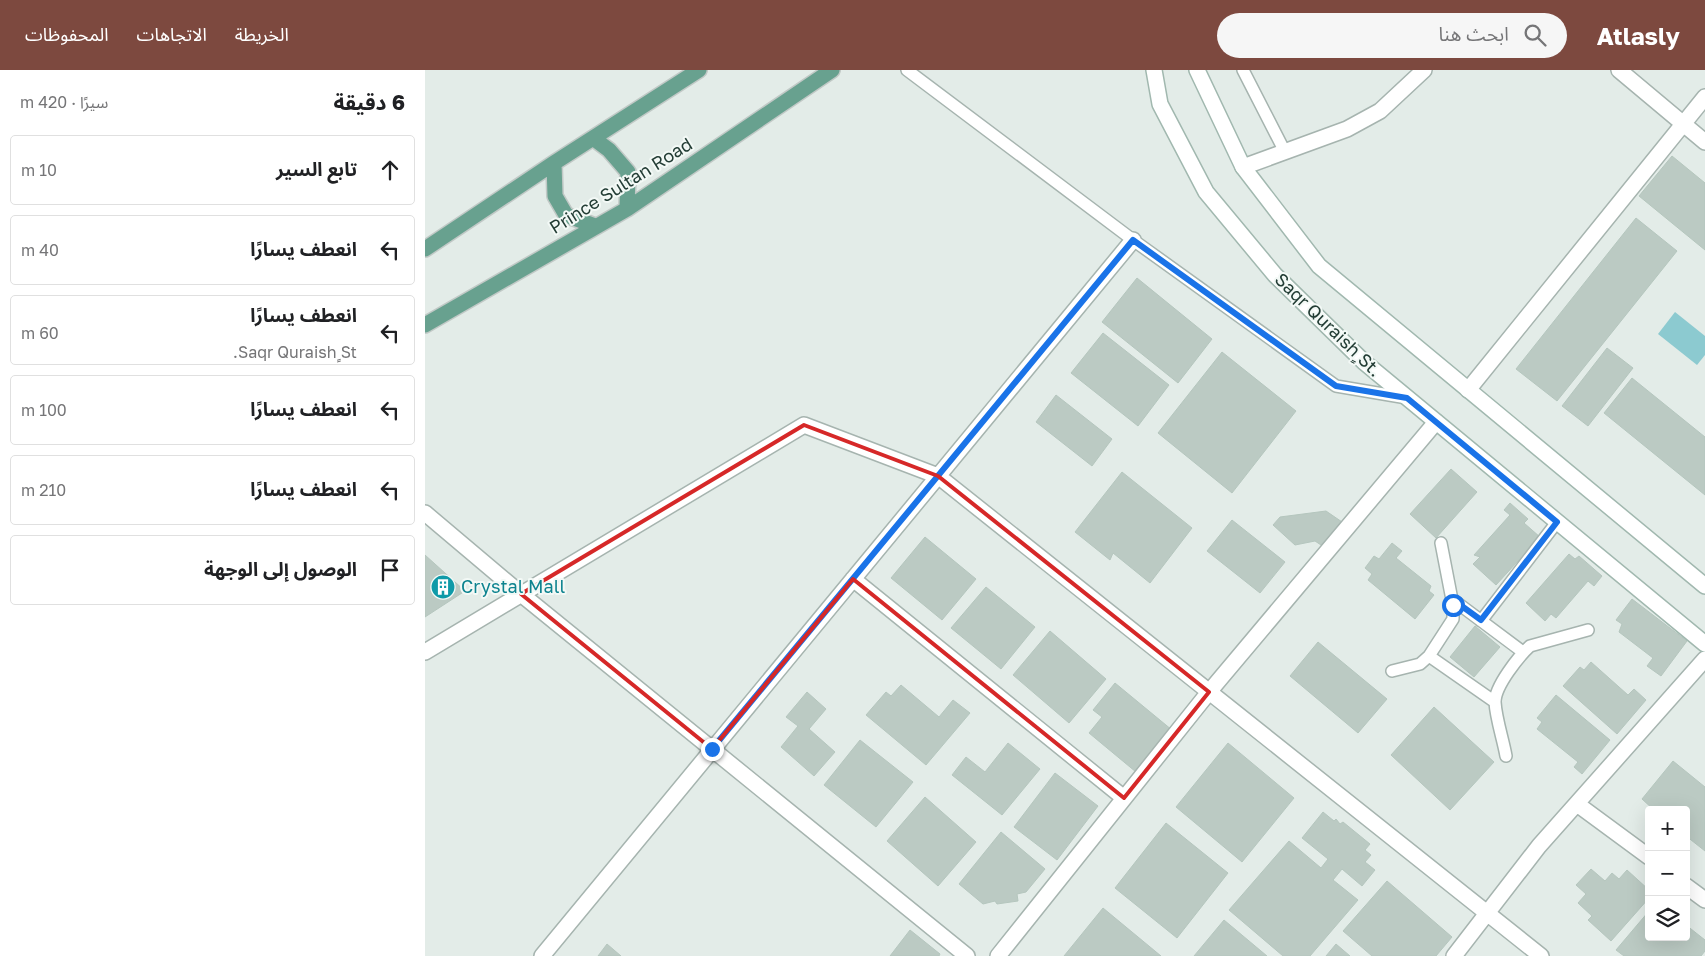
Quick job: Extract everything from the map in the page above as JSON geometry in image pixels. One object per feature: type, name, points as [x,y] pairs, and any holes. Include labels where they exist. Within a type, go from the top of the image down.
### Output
[{"type":"main road","points":[[425,249],[699,70]]},
{"type":"main road","name":"Prince Sultan Road","points":[[425,325],[627,208],[832,70]]},
{"type":"main road","points":[[593,138],[609,150],[628,172],[627,208]]},
{"type":"main road","points":[[554,163],[555,196],[566,215],[595,226]]},
{"type":"street","name":"Saqr Quraish ٍSt.","points":[[1154,70],[1159,104],[1205,192],[1275,275],[1364,362],[1705,644]]},
{"type":"street","name":"Saqr Quraish ٍSt.","points":[[1197,70],[1243,168],[1319,266],[1705,586]]},
{"type":"street","points":[[1243,168],[1284,150],[1347,128],[1380,111],[1424,70]]},
{"type":"street","points":[[1619,70],[1705,142]]},
{"type":"street","points":[[1468,390],[1705,97]]},
{"type":"street","points":[[542,956],[1133,240]]},
{"type":"street","points":[[997,956],[1209,692],[1436,422]]},
{"type":"street","points":[[425,652],[804,425],[938,476],[1541,956]]},
{"type":"street","points":[[425,513],[521,594],[967,956]]},
{"type":"street","points":[[853,579],[1124,798]]},
{"type":"street","points":[[1453,956],[1539,846],[1705,659]]},
{"type":"street","points":[[1577,804],[1645,855]]},
{"type":"street","points":[[1690,889],[1705,900]]},
{"type":"lane","points":[[907,70],[1133,240],[1336,386],[1407,398]]},
{"type":"lane","points":[[1243,70],[1284,150]]},
{"type":"lane","points":[[1481,620],[1557,522]]},
{"type":"lane","points":[[1392,671],[1419,664],[1429,656],[1453,619],[1452,599],[1441,544]]},
{"type":"lane","points":[[1452,599],[1523,652]]},
{"type":"lane","points":[[1507,756],[1495,702],[1497,691],[1523,652],[1530,646],[1588,630]]},
{"type":"lane","points":[[1429,656],[1495,702]]},
{"type":"highlighted area","points":[[804,425],[938,476],[1209,692],[1124,798],[853,579],[712,749],[521,594]]},
{"type":"water","points":[[1675,312],[1705,336],[1705,355],[1697,365],[1658,334]]},
{"type":"building","points":[[1672,156],[1705,183],[1705,250],[1639,196]]},
{"type":"building","points":[[1636,218],[1677,251],[1557,401],[1516,369]]},
{"type":"building","points":[[1137,278],[1212,339],[1178,383],[1102,322]]},
{"type":"building","points":[[1103,333],[1169,385],[1138,426],[1071,373]]},
{"type":"building","points":[[1607,348],[1633,368],[1588,426],[1562,406]]},
{"type":"building","points":[[1222,352],[1296,411],[1232,493],[1158,433]]},
{"type":"building","points":[[1632,378],[1705,437],[1705,495],[1604,413]]},
{"type":"building","points":[[1056,395],[1112,439],[1092,466],[1036,422]]},
{"type":"building","points":[[1451,469],[1477,492],[1436,538],[1410,514]]},
{"type":"building","points":[[1122,472],[1192,528],[1150,583],[1113,553],[1110,560],[1075,532]]},
{"type":"building","points":[[1510,503],[1528,519],[1524,523],[1540,537],[1496,585],[1473,564],[1480,557],[1474,555],[1510,515],[1504,510]]},
{"type":"building","points":[[1326,511],[1345,524],[1327,549],[1315,541],[1295,545],[1273,525],[1280,517]]},
{"type":"building","points":[[1232,520],[1285,562],[1260,593],[1207,551]]},
{"type":"building","points":[[925,537],[976,579],[942,620],[891,578]]},
{"type":"building","points":[[1392,543],[1402,551],[1396,558],[1431,586],[1429,591],[1434,595],[1415,619],[1368,580],[1372,574],[1365,568],[1374,556],[1379,559]]},
{"type":"building","points":[[1569,554],[1575,559],[1579,556],[1602,576],[1594,586],[1588,581],[1556,618],[1551,614],[1545,621],[1526,603]]},
{"type":"building","name":"Crystal Mall","points":[[425,555],[465,591],[425,617]]},
{"type":"building","points":[[986,587],[1035,627],[1001,669],[951,628]]},
{"type":"building","points":[[1632,599],[1687,641],[1661,676],[1647,666],[1653,658],[1619,632],[1622,624],[1616,620]]},
{"type":"building","points":[[1475,626],[1500,647],[1474,677],[1450,657]]},
{"type":"building","points":[[1050,631],[1106,679],[1069,723],[1013,675]]},
{"type":"building","points":[[1318,642],[1387,699],[1358,733],[1290,676]]},
{"type":"building","points":[[1591,662],[1628,695],[1634,689],[1646,700],[1617,734],[1563,686],[1580,667],[1584,670]]},
{"type":"building","points":[[1115,683],[1172,730],[1136,772],[1089,733],[1102,717],[1093,710]]},
{"type":"building","points":[[901,685],[939,717],[953,700],[970,713],[926,765],[866,715],[886,692],[891,696]]},
{"type":"building","points":[[807,692],[826,709],[809,729],[835,752],[814,776],[781,747],[798,726],[786,717]]},
{"type":"building","points":[[1556,695],[1610,740],[1582,774],[1574,767],[1578,762],[1537,729],[1542,722],[1537,718]]},
{"type":"building","points":[[1434,707],[1494,762],[1450,810],[1391,755]]},
{"type":"building","points":[[860,740],[913,782],[876,827],[824,785]]},
{"type":"building","points":[[1008,743],[1040,769],[1002,815],[952,775],[966,757],[985,772]]},
{"type":"building","points":[[1228,743],[1294,798],[1242,862],[1176,807]]},
{"type":"building","points":[[1673,761],[1705,787],[1705,851],[1690,839],[1690,806],[1650,806],[1642,799]]},
{"type":"building","points":[[1055,773],[1098,806],[1057,860],[1014,827]]},
{"type":"building","points":[[925,797],[976,842],[938,886],[887,841]]},
{"type":"building","points":[[1323,812],[1334,821],[1336,819],[1340,824],[1343,822],[1370,844],[1365,850],[1371,855],[1365,862],[1375,870],[1362,886],[1342,869],[1333,880],[1358,900],[1310,956],[1283,956],[1229,910],[1289,841],[1321,868],[1328,859],[1302,838]]},
{"type":"building","points":[[1166,823],[1228,873],[1177,938],[1115,888]]},
{"type":"building","points":[[1001,832],[1045,869],[1026,892],[1017,894],[1018,901],[997,904],[995,901],[983,904],[959,884]]},
{"type":"building","points":[[1591,869],[1605,881],[1612,873],[1619,879],[1627,870],[1645,886],[1645,903],[1611,941],[1588,920],[1592,916],[1578,903],[1586,894],[1576,885]]},
{"type":"building","points":[[1387,881],[1452,937],[1436,956],[1372,956],[1343,931]]},
{"type":"building","points":[[1103,908],[1161,956],[1064,956]]},
{"type":"building","points":[[1645,916],[1645,941],[1690,941],[1690,928],[1705,940],[1705,951],[1701,956],[1624,956],[1616,950]]},
{"type":"building","points":[[1224,920],[1267,956],[1194,956]]},
{"type":"building","points":[[910,930],[940,954],[939,956],[890,956]]},
{"type":"building","points":[[607,944],[621,956],[598,956]]},
{"type":"building","points":[[1336,944],[1350,956],[1326,956]]},
{"type":"place","name":"Crystal Mall","points":[[443,587]]},
{"type":"route","points":[[712,749],[1133,240],[1336,386],[1407,398],[1557,522],[1481,620],[1452,599],[1453,605]]}]
